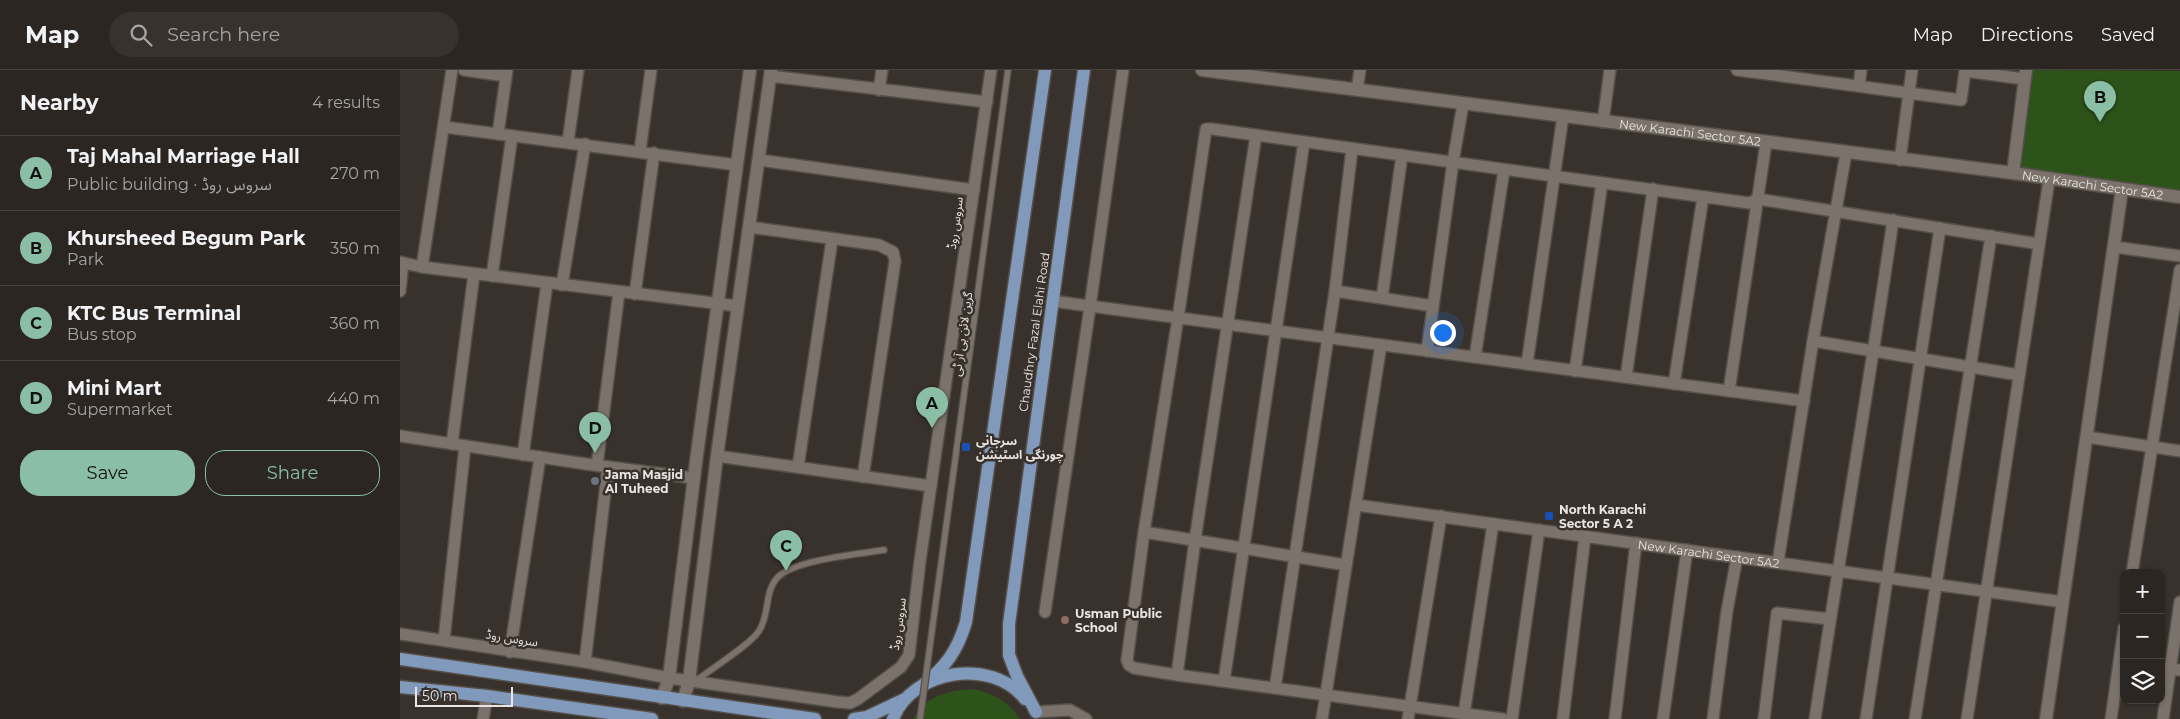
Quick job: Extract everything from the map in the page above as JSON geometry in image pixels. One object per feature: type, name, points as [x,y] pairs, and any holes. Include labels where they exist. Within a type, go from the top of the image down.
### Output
[{"type":"main road","points":[[854,719],[886,709],[907,698],[922,686],[950,660],[960,642],[966,622],[1044,70]]},
{"type":"main road","name":"Chaudhry Fazal Elahi Road","points":[[1038,716],[1017,676],[1010,655],[1009,624],[1084,70]]},
{"type":"main road","points":[[400,659],[683,701],[734,714],[815,719]]},
{"type":"main road","points":[[922,686],[941,677],[963,673],[984,675],[1005,683],[1022,696],[1038,716]]},
{"type":"main road","points":[[400,687],[486,696],[594,715],[652,719]]},
{"type":"main road","points":[[893,719],[907,698]]},
{"type":"street","points":[[422,267],[452,70]]},
{"type":"street","points":[[464,70],[507,73],[498,134]]},
{"type":"street","points":[[568,142],[578,70]]},
{"type":"street","points":[[640,151],[651,70]]},
{"type":"street","points":[[662,698],[669,678],[694,478],[750,70]]},
{"type":"street","points":[[879,90],[882,70]]},
{"type":"street","name":"سروس روڈ","points":[[400,634],[585,662],[669,678],[850,703],[901,667],[909,655],[931,486],[991,70]]},
{"type":"street","points":[[1045,612],[1123,70]]},
{"type":"street","name":"New Karachi Sector 5A2","points":[[1202,70],[1251,73],[1357,90],[2013,173],[2049,180],[2180,197]]},
{"type":"street","points":[[1357,90],[1360,70]]},
{"type":"street","points":[[1603,122],[1610,70]]},
{"type":"street","points":[[1737,70],[1810,75],[1859,86],[1961,100],[1965,70],[2025,75],[2013,173]]},
{"type":"street","points":[[1859,86],[1861,70]]},
{"type":"street","points":[[1900,160],[1912,70]]},
{"type":"street","points":[[683,701],[692,681],[717,456],[771,73],[879,90],[987,102]]},
{"type":"street","points":[[1427,351],[1453,162],[1463,104]]},
{"type":"street","points":[[1527,364],[1563,116]]},
{"type":"street","points":[[444,126],[512,136],[654,152],[737,165]]},
{"type":"street","points":[[1502,719],[1176,675],[1129,666],[1127,660],[1144,532],[1206,129],[1653,189],[1749,204],[1758,199],[2039,244]]},
{"type":"street","points":[[1176,675],[1256,135]]},
{"type":"street","points":[[492,276],[512,136]]},
{"type":"street","points":[[1224,681],[1304,142]]},
{"type":"street","points":[[1728,392],[1766,142]]},
{"type":"street","points":[[562,285],[585,144]]},
{"type":"street","points":[[1275,688],[1335,291],[1352,149]]},
{"type":"street","points":[[635,294],[654,152]]},
{"type":"street","points":[[1778,562],[1813,341],[1846,153]]},
{"type":"street","points":[[1382,298],[1402,155]]},
{"type":"street","points":[[759,160],[974,190]]},
{"type":"street","points":[[1475,357],[1504,170]]},
{"type":"street","points":[[1967,719],[2049,180]]},
{"type":"street","points":[[1575,371],[1602,183]]},
{"type":"street","points":[[1626,378],[1653,189]]},
{"type":"street","points":[[2046,719],[2122,189]]},
{"type":"street","points":[[1674,384],[1703,197]]},
{"type":"street","points":[[1815,719],[1893,220]]},
{"type":"street","points":[[749,227],[879,245],[893,252],[896,261],[863,477]]},
{"type":"street","points":[[1866,719],[1889,578],[1940,228]]},
{"type":"street","points":[[1915,719],[1991,236]]},
{"type":"street","points":[[798,467],[832,240]]},
{"type":"street","points":[[2114,247],[2180,256]]},
{"type":"street","points":[[400,291],[402,262],[422,267],[474,274],[738,306]]},
{"type":"street","points":[[2133,569],[2180,270]]},
{"type":"street","points":[[452,444],[474,274]]},
{"type":"street","points":[[523,455],[547,283]]},
{"type":"street","points":[[1335,291],[1433,306]]},
{"type":"street","points":[[585,662],[618,292]]},
{"type":"street","points":[[1052,301],[1804,401]]},
{"type":"street","points":[[1813,341],[2020,376]]},
{"type":"street","points":[[1322,719],[1381,345]]},
{"type":"street","points":[[400,437],[694,478]]},
{"type":"street","points":[[2087,438],[2180,451]]},
{"type":"street","points":[[444,640],[465,446]]},
{"type":"street","points":[[717,456],[931,486]]},
{"type":"street","points":[[510,652],[540,457]]},
{"type":"street","name":"New Karachi Sector 5A2","points":[[1356,505],[2063,602]]},
{"type":"street","points":[[1408,719],[1440,516]]},
{"type":"street","points":[[1464,714],[1493,524]]},
{"type":"street","points":[[1512,719],[1539,530]]},
{"type":"street","points":[[1144,532],[1346,565]]},
{"type":"street","points":[[1563,719],[1585,536]]},
{"type":"street","points":[[1615,719],[1636,543]]},
{"type":"street","points":[[1664,719],[1687,550]]},
{"type":"street","points":[[1712,719],[1727,611],[1737,557]]},
{"type":"street","points":[[2162,719],[2180,602]]},
{"type":"street","points":[[1764,719],[1777,613],[1830,619]]},
{"type":"street","points":[[2111,719],[2120,668]]},
{"type":"street","points":[[483,719],[486,696]]},
{"type":"street","points":[[1038,716],[1070,710],[1086,719]]},
{"type":"lane","name":"گرین لائن بی آر ٹی","points":[[920,719],[1008,70]]},
{"type":"lane","points":[[692,681],[759,631],[772,585],[778,576],[792,568],[809,563],[884,550]]},
{"type":"green space","points":[[2027,70],[2180,71],[2180,195],[2013,173]]},
{"type":"green space","points":[[973,689],[1000,699],[1011,707],[1020,719],[913,719],[924,705],[939,696]]},
{"type":"place","name":"Khursheed Begum Park","points":[[2100,122]]},
{"type":"place","name":"Taj Mahal Marriage Hall","points":[[932,428]]},
{"type":"place","name":"سرجانی چورنگی اسٹیشن","points":[[966,447]]},
{"type":"place","name":"Mini Mart","points":[[595,453]]},
{"type":"place","name":"Jama Masjid Al Tuheed","points":[[595,481]]},
{"type":"place","name":"North Karachi Sector 5 A 2","points":[[1549,516]]},
{"type":"place","name":"KTC Bus Terminal","points":[[786,571]]},
{"type":"place","name":"Usman Public School","points":[[1065,620]]}]
